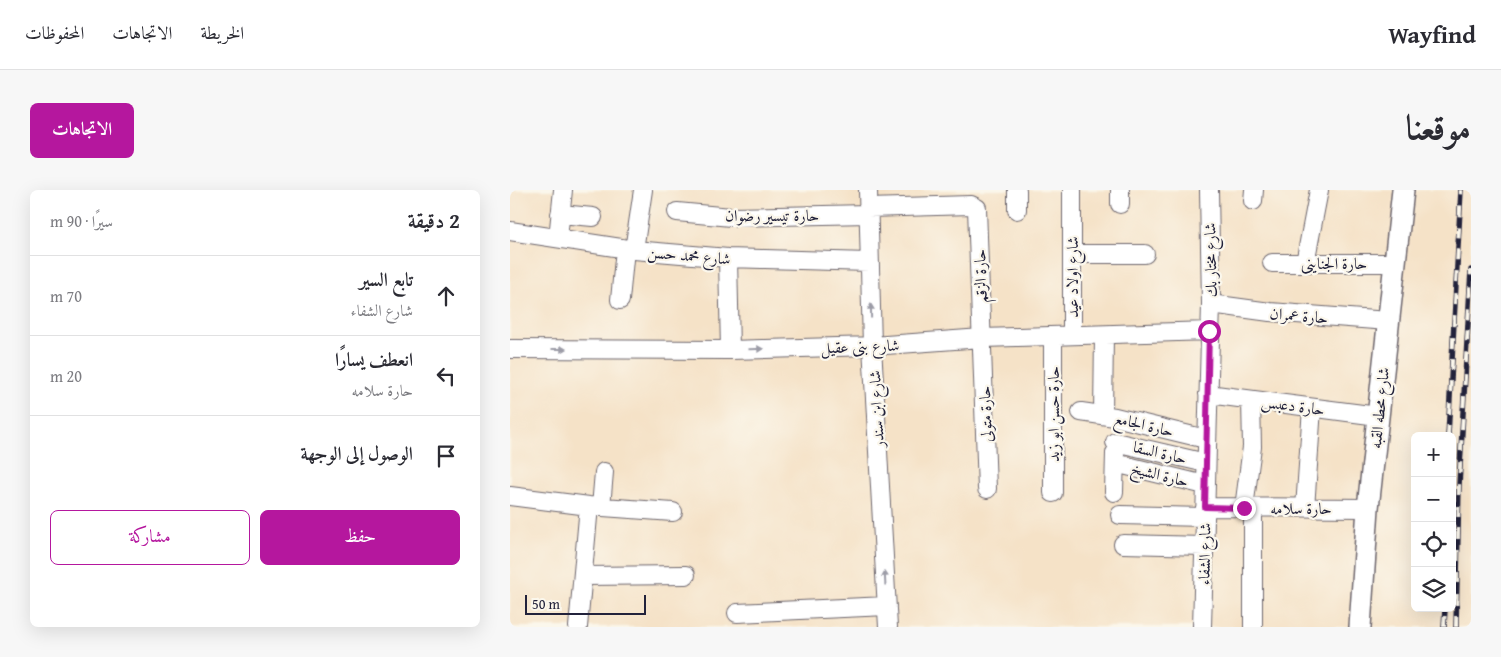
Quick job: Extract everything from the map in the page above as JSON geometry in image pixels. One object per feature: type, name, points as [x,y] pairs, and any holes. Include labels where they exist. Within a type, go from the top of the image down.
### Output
[{"type":"main road","name":"شارع محطه القبه","points":[[1360,627],[1368,508],[1403,190]]},
{"type":"street","points":[[558,238],[563,190]]},
{"type":"street","points":[[620,300],[643,190]]},
{"type":"street","name":"شارع ابن سندر","points":[[868,190],[872,346],[888,627]]},
{"type":"street","points":[[1017,190],[1017,210]]},
{"type":"street","name":"شارع اولاد عيد","points":[[1072,190],[1072,336]]},
{"type":"street","name":"شارع مختار بك","points":[[1209,190],[1211,304],[1209,331]]},
{"type":"street","points":[[1305,263],[1319,190]]},
{"type":"street","name":"حارة تيسير رضوان","points":[[677,212],[731,217],[971,205],[977,208],[979,214]]},
{"type":"street","points":[[560,214],[593,217]]},
{"type":"street","name":"حارة الزقم","points":[[979,214],[982,338]]},
{"type":"street","name":"شارع محمد حسن","points":[[510,231],[630,250],[728,258],[869,262]]},
{"type":"street","points":[[1072,254],[1145,254]]},
{"type":"street","points":[[728,258],[730,350]]},
{"type":"street","name":"حارة الجناينى","points":[[1272,263],[1395,263]]},
{"type":"street","name":"حارة عمران","points":[[1211,304],[1280,313],[1388,321]]},
{"type":"street","name":"شارع بنى عقيل","points":[[510,349],[730,350],[872,346],[982,338],[1209,331]]},
{"type":"street","name":"شارع الشفاء","points":[[1202,627],[1209,331]]},
{"type":"street","points":[[1104,334],[1109,416],[1115,442],[1114,492]]},
{"type":"street","name":"حارة حسن ابو زيد","points":[[1053,336],[1053,493]]},
{"type":"street","name":"حارة متولى","points":[[982,338],[987,489]]},
{"type":"street","name":"حارة دعبس","points":[[1208,394],[1378,416]]},
{"type":"street","points":[[1251,400],[1252,447],[1248,508],[1253,627]]},
{"type":"street","points":[[1305,508],[1312,408]]},
{"type":"street","name":"حارة الجامع","points":[[1081,412],[1109,416],[1206,440]]},
{"type":"street","name":"حارة السقا","points":[[1115,442],[1206,463]]},
{"type":"street","name":"حارة الشيخ","points":[[1114,463],[1205,485]]},
{"type":"street","points":[[578,627],[583,576],[595,506],[604,472]]},
{"type":"street","points":[[510,496],[595,506],[673,512]]},
{"type":"street","name":"حارة سلامه","points":[[1120,515],[1205,512],[1248,508],[1368,508]]},
{"type":"street","points":[[1124,544],[1204,546]]},
{"type":"street","points":[[583,576],[686,575]]},
{"type":"street","points":[[737,613],[887,606]]},
{"type":"railway","points":[[1448,432],[1461,190]]},
{"type":"railway","points":[[1456,627],[1459,485],[1471,270]]},
{"type":"railway","points":[[1444,627],[1445,612]]},
{"type":"route","points":[[1209,331],[1205,507],[1244,508]]}]
